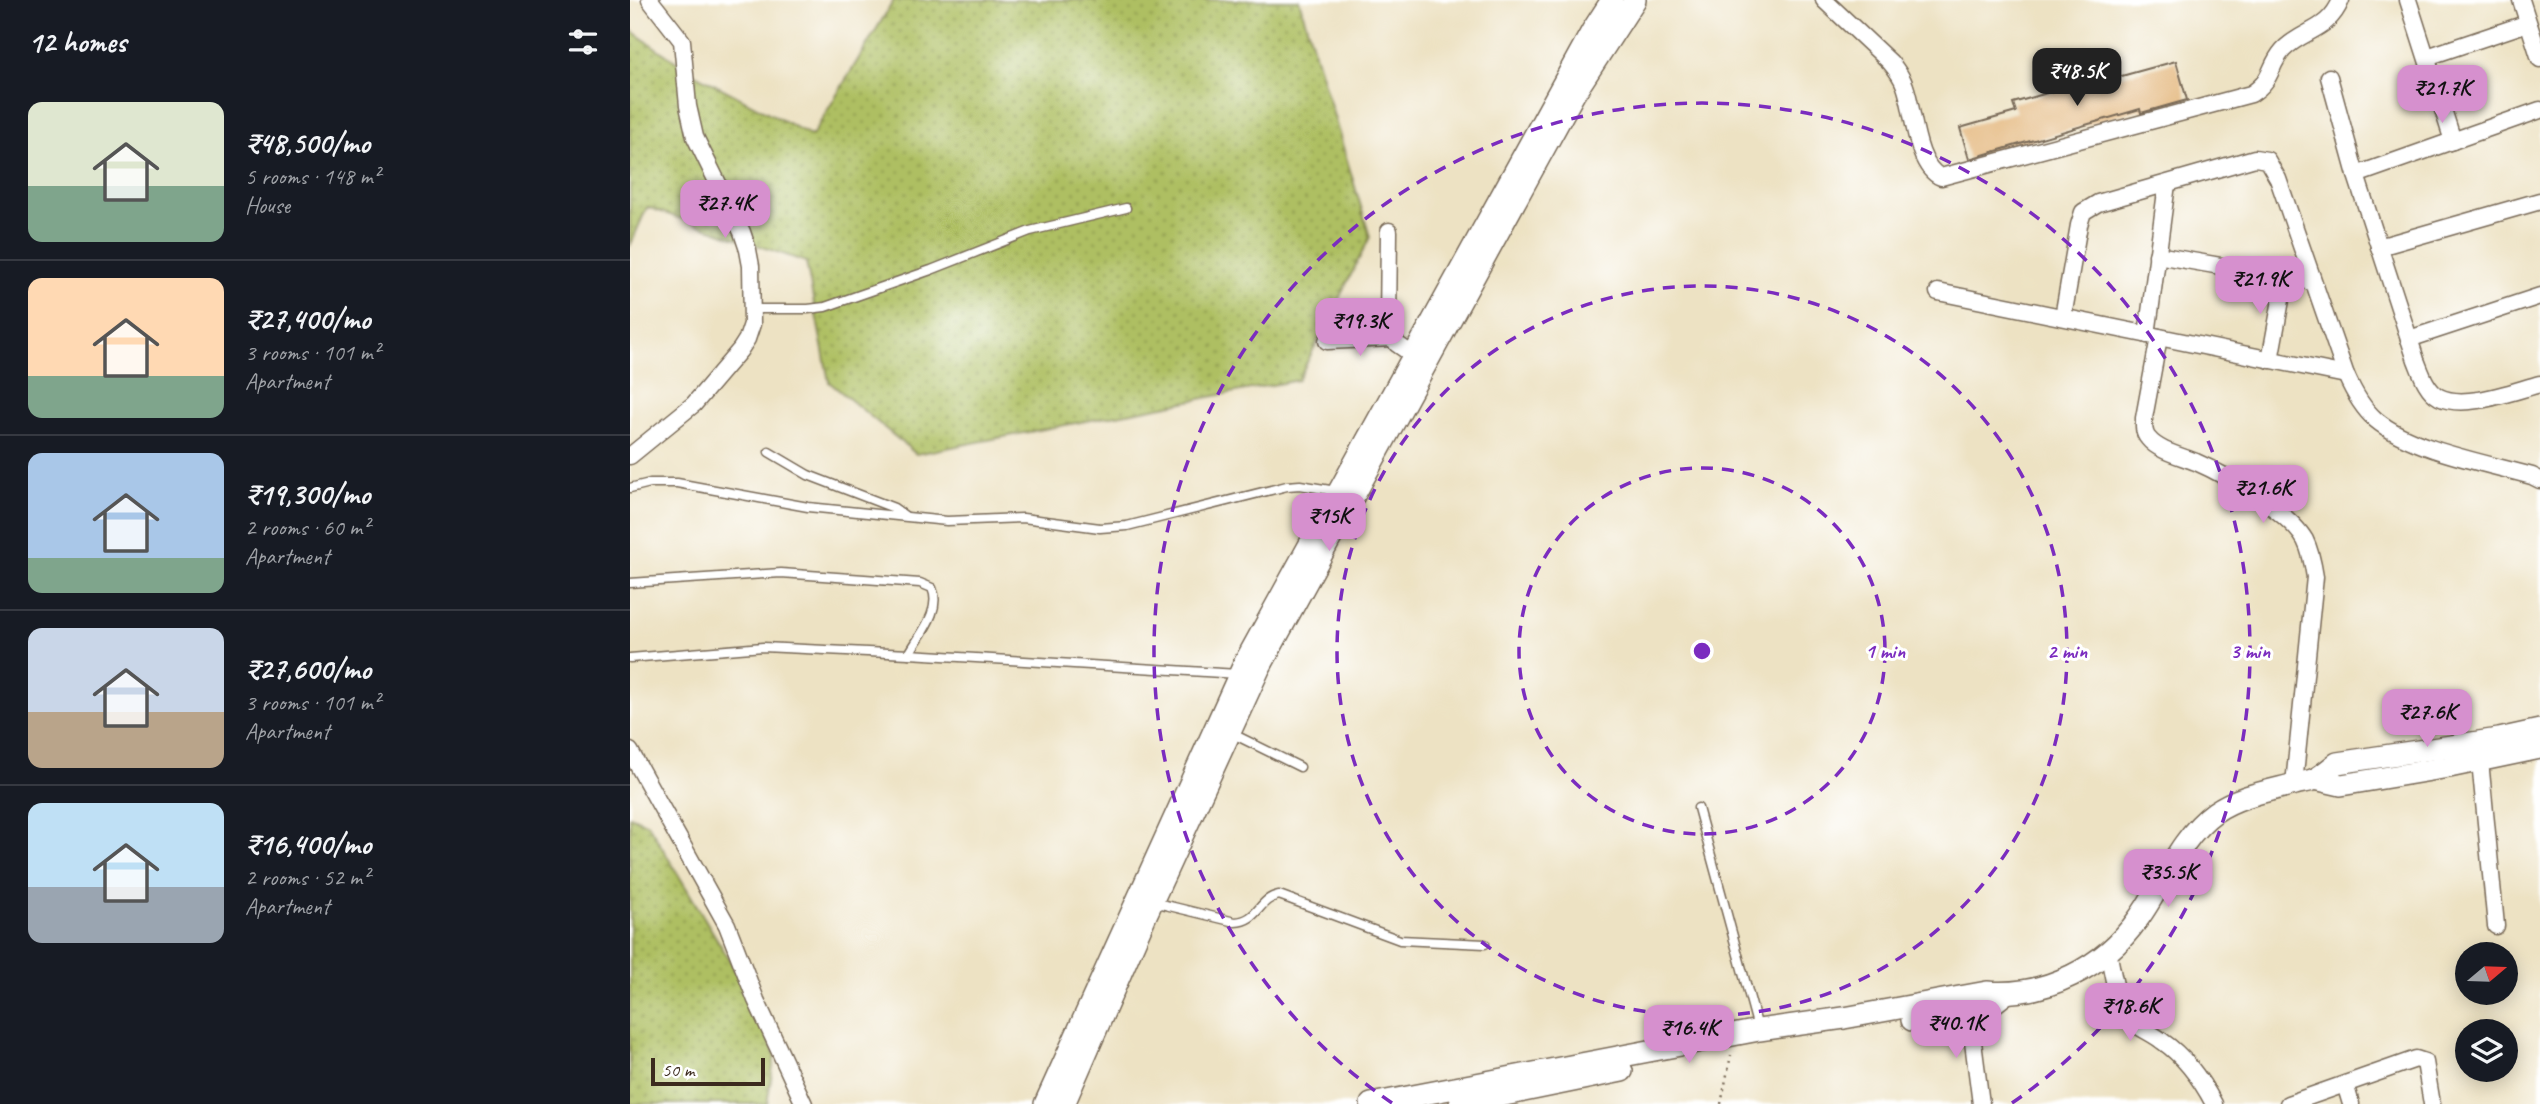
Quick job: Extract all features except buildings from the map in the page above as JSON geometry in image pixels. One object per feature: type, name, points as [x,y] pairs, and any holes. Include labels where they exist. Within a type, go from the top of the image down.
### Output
[{"type":"street","points":[[630,456],[694,404],[740,350],[752,324],[751,266],[745,241],[695,137],[682,41],[650,0]]},
{"type":"street","points":[[1064,1104],[1153,902],[1223,728],[1239,675],[1413,355],[1612,0]]},
{"type":"street","points":[[1045,1104],[1223,728],[1259,669],[1574,94],[1635,0]]},
{"type":"street","points":[[1824,0],[1891,62],[1898,72],[1905,86],[1923,158],[1933,174],[1941,177],[2251,94],[2270,78],[2276,60],[2287,47],[2324,24],[2333,16],[2340,0]]},
{"type":"street","points":[[2408,0],[2454,141]]},
{"type":"street","points":[[2521,0],[2540,59]]},
{"type":"street","points":[[2427,57],[2528,23]]},
{"type":"street","points":[[2329,77],[2356,175],[2409,339],[2427,384],[2437,396],[2458,402],[2491,397],[2540,384]]},
{"type":"street","points":[[2356,175],[2540,110]]},
{"type":"street","points":[[2063,317],[2083,212],[2098,203],[2255,158],[2267,160],[2278,179],[2346,375],[2356,396],[2373,418],[2394,434],[2540,480]]},
{"type":"street","points":[[2167,184],[2157,256],[2144,431],[2148,439],[2158,446],[2207,467],[2244,487],[2291,523],[2304,538],[2312,555],[2315,577],[2304,782]]},
{"type":"street","points":[[2379,247],[2540,201]]},
{"type":"street","points":[[1390,231],[1387,315],[1392,338],[1413,355]]},
{"type":"street","points":[[2157,256],[2313,282]]},
{"type":"street","points":[[2270,360],[2285,278]]},
{"type":"street","points":[[1938,292],[2346,375]]},
{"type":"street","points":[[2409,339],[2540,296]]},
{"type":"street","points":[[1327,341],[1392,338]]},
{"type":"street","points":[[1371,1104],[1759,1030],[1844,1018],[1987,992],[2006,993],[2047,985],[2070,977],[2099,961],[2139,918],[2162,877],[2204,821],[2243,797],[2304,782],[2337,763],[2499,739],[2540,730]]},
{"type":"street","points":[[2304,782],[2341,785],[2540,748]]},
{"type":"street","points":[[630,751],[727,925],[756,1000],[804,1104]]},
{"type":"street","points":[[2480,761],[2496,926]]},
{"type":"street","points":[[2108,952],[2120,1000],[2127,1015],[2138,1027],[2161,1040],[2181,1058],[2214,1104]]},
{"type":"street","points":[[1460,1104],[1733,1048],[1969,1011],[1987,1007],[2006,993]]},
{"type":"street","points":[[1969,1011],[1981,1104]]},
{"type":"street","points":[[2288,1104],[2392,1066],[2422,1059],[2427,1068],[2432,1104]]},
{"type":"street","points":[[2345,1084],[2351,1104]]},
{"type":"lane","points":[[751,309],[824,307],[931,270],[1030,231],[1126,208]]},
{"type":"lane","points":[[769,452],[808,475],[894,508],[905,517]]},
{"type":"lane","points":[[630,488],[650,483],[677,482],[808,507],[961,522],[1023,518],[1113,528],[1287,486],[1300,485],[1339,492]]},
{"type":"lane","points":[[630,583],[781,573],[920,583],[932,587],[936,596],[935,607],[909,653]]},
{"type":"lane","points":[[630,657],[763,647],[909,653],[1239,675]]},
{"type":"lane","points":[[1223,728],[1300,767]]},
{"type":"lane","points":[[1698,808],[1759,1030]]},
{"type":"lane","points":[[1153,902],[1235,922],[1245,921],[1253,916],[1264,902],[1279,895],[1400,940],[1485,944]]},
{"type":"path","points":[[1721,1104],[1733,1048]]},
{"type":"green space","points":[[894,0],[1299,0],[1370,237],[1298,380],[916,454],[829,382],[806,262],[647,207],[630,246],[630,30],[691,72],[812,136]]},
{"type":"green space","points":[[630,816],[648,824],[742,981],[775,1054],[767,1104],[630,1104]]}]
